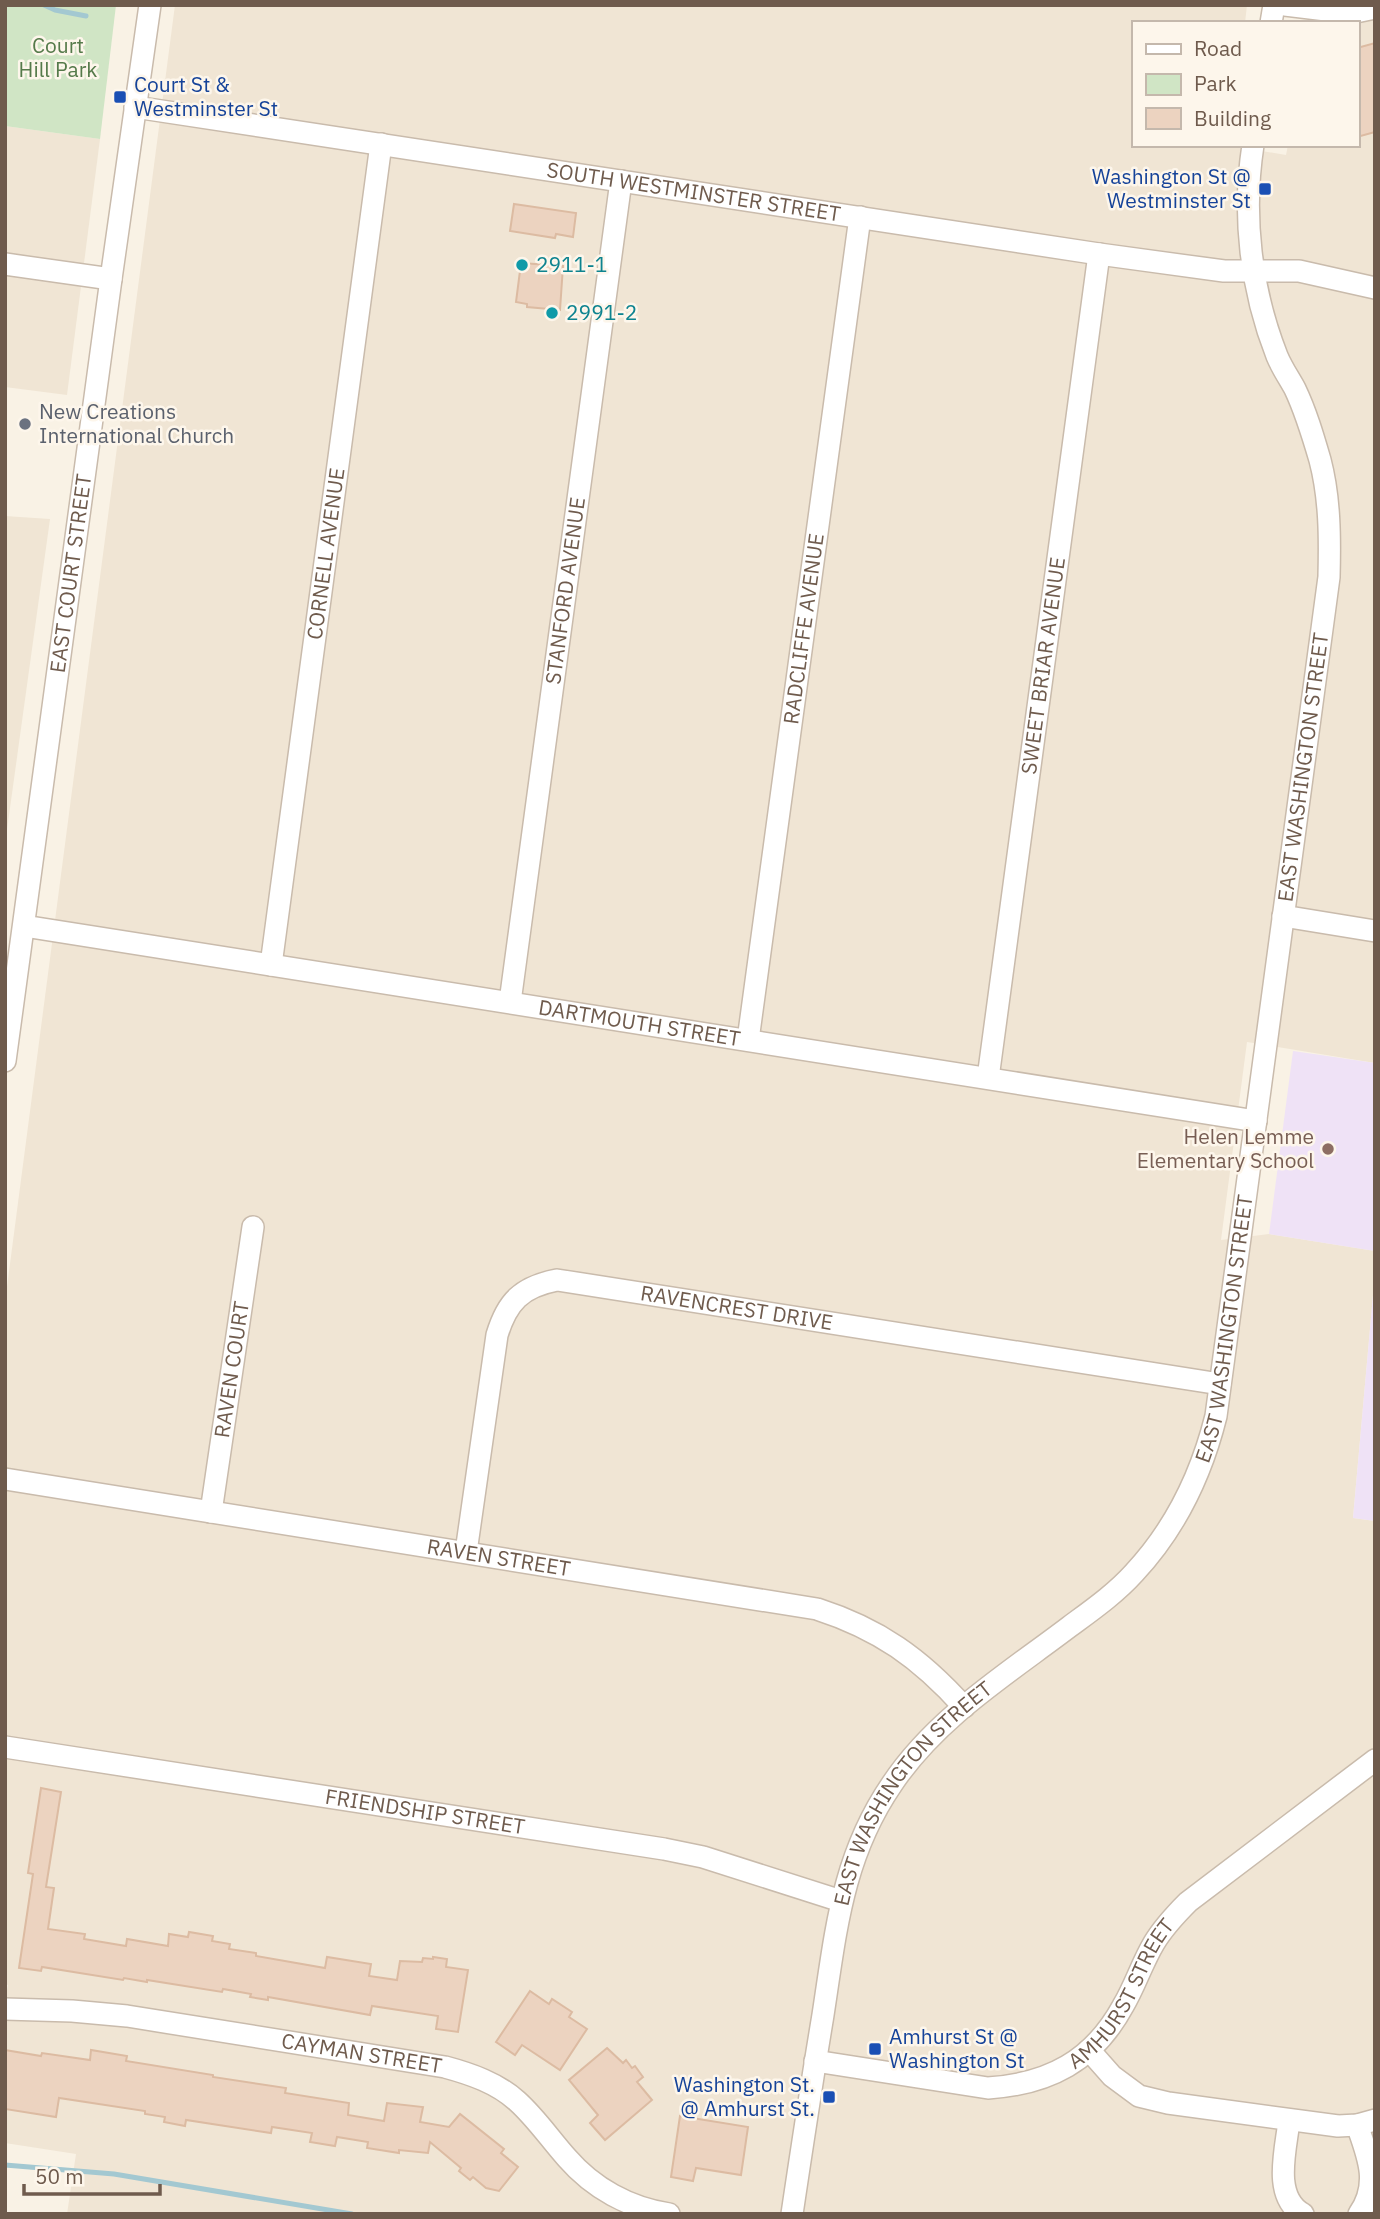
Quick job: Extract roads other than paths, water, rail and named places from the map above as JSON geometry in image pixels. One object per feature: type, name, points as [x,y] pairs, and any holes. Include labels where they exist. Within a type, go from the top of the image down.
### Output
[{"type":"street","name":"EAST COURT STREET","points":[[5,1061],[150,5]]},
{"type":"street","points":[[1285,5],[1351,13],[1375,8]]},
{"type":"street","name":"SOUTH WESTMINSTER STREET","points":[[135,107],[1098,254],[1224,271],[1299,271],[1375,288]]},
{"type":"street","name":"CORNELL AVENUE","points":[[271,965],[382,144]]},
{"type":"street","name":"EAST WASHINGTON STREET","points":[[792,2214],[841,1901],[858,1846],[874,1814],[892,1784],[921,1747],[964,1707],[1110,1597],[1133,1575],[1161,1542],[1193,1487],[1208,1447],[1220,1384],[1329,577],[1330,539],[1321,463],[1300,403],[1278,358],[1264,316],[1254,271],[1248,208],[1253,147]]},
{"type":"street","name":"STANFORD AVENUE","points":[[510,1002],[621,181]]},
{"type":"street","name":"RADCLIFFE AVENUE","points":[[748,1040],[860,217]]},
{"type":"street","name":"SWEET BRIAR AVENUE","points":[[988,1078],[1098,254]]},
{"type":"street","points":[[5,264],[111,279]]},
{"type":"street","points":[[1283,916],[1375,931]]},
{"type":"street","name":"DARTMOUTH STREET","points":[[24,926],[1256,1121]]},
{"type":"street","name":"RAVEN COURT","points":[[211,1512],[253,1227]]},
{"type":"street","name":"RAVENCREST DRIVE","points":[[466,1552],[497,1335],[512,1302],[539,1284],[556,1280],[1220,1384]]},
{"type":"street","name":"RAVEN STREET","points":[[5,1479],[817,1609],[877,1633],[908,1653],[937,1677],[964,1707]]},
{"type":"street","name":"FRIENDSHIP STREET","points":[[5,1747],[664,1849],[703,1857],[841,1901]]},
{"type":"street","name":"AMHURST STREET","points":[[815,2061],[988,2088],[1017,2086],[1037,2081],[1074,2063],[1109,2028],[1123,2007],[1154,1943],[1171,1919],[1188,1902],[1375,1760]]},
{"type":"street","name":"CAYMAN STREET","points":[[5,2010],[72,2011],[127,2016],[444,2067],[471,2074],[516,2099],[568,2159],[596,2185],[624,2201],[669,2214]]},
{"type":"street","points":[[1089,2050],[1112,2076],[1139,2096],[1168,2103],[1289,2121],[1338,2126],[1366,2122],[1372,2184],[1368,2201],[1359,2214]]},
{"type":"street","points":[[1289,2121],[1283,2179],[1286,2195],[1303,2214]]},
{"type":"waterway","points":[[44,5],[86,16]]},
{"type":"waterway","points":[[5,2165],[114,2174],[352,2214]]},
{"type":"place","name":"Court St & Westminster St","points":[[120,97]]},
{"type":"place","name":"Washington St @ Westminster St","points":[[1265,189]]},
{"type":"place","name":"2911-1","points":[[522,265]]},
{"type":"place","name":"2991-2","points":[[552,313]]},
{"type":"place","name":"New Creations International Church","points":[[25,424]]},
{"type":"place","name":"Helen Lemme Elementary School","points":[[1328,1149]]},
{"type":"place","name":"Amhurst St @ Washington St","points":[[875,2049]]},
{"type":"place","name":"Washington St. @ Amhurst St.","points":[[829,2097]]},
{"type":"park label","name":"Court Hill Park","points":[[58,58]]}]
